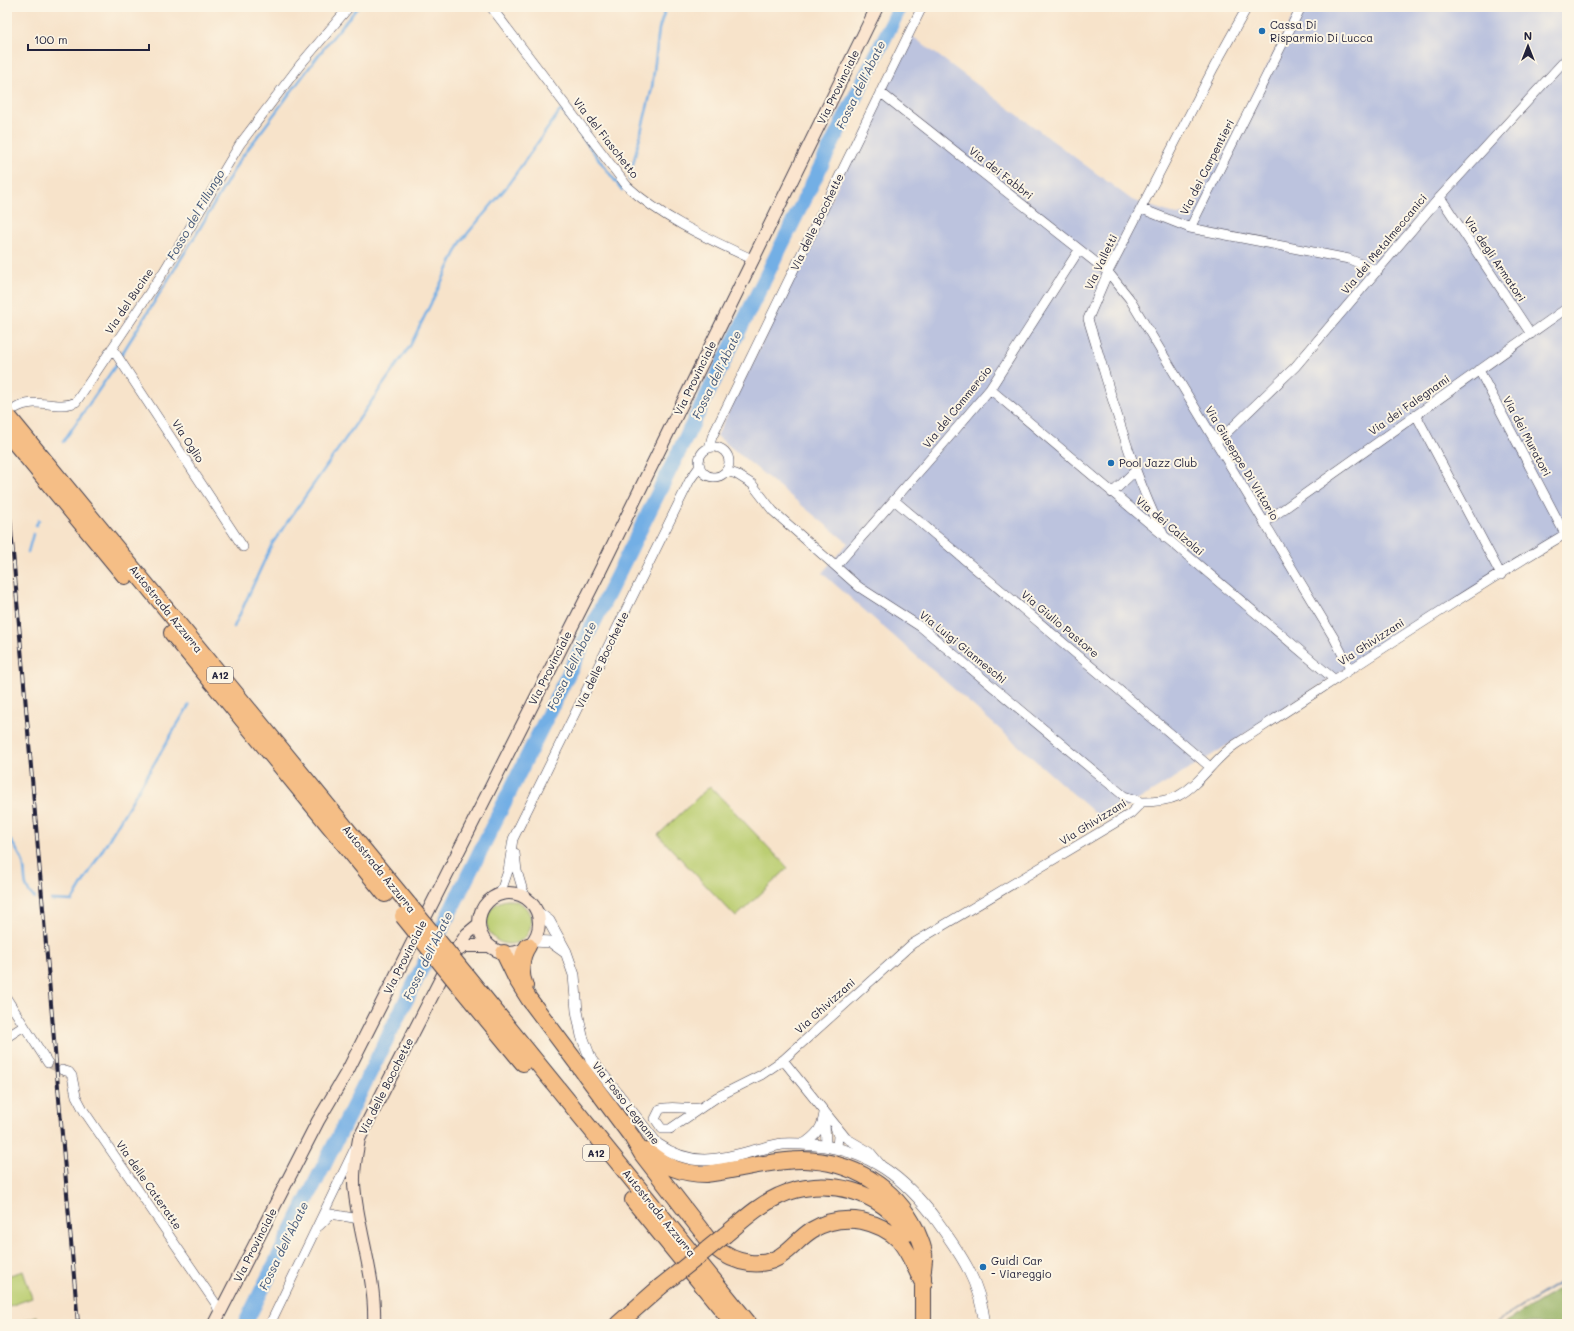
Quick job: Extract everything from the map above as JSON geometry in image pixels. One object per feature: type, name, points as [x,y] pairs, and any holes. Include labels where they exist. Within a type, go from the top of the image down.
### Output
[{"type":"highway","name":"Autostrada Azzurra","points":[[11,411],[31,444],[461,978],[734,1324]]},
{"type":"highway","name":"Autostrada Azzurra","points":[[7,433],[406,910]]},
{"type":"highway","points":[[529,999],[522,978],[523,954],[530,944]]},
{"type":"highway","points":[[504,953],[517,980],[529,999],[632,1137],[642,1154],[714,1247],[733,1260],[753,1264],[771,1261],[781,1256],[805,1235],[819,1226],[838,1221],[857,1220],[878,1225],[895,1236],[905,1248],[924,1278]]},
{"type":"highway","name":"Autostrada Azzurra","points":[[461,978],[748,1324]]},
{"type":"highway","points":[[632,1137],[665,1165],[677,1170],[691,1173],[706,1174],[802,1160],[830,1163],[855,1171],[886,1189],[907,1213],[919,1236],[924,1253],[925,1302],[923,1324]]},
{"type":"highway","points":[[618,1324],[660,1287],[763,1204],[780,1195],[808,1187],[838,1187],[870,1198],[895,1216],[904,1226],[916,1248],[924,1278]]},
{"type":"main road","name":"Via Provinciale","points":[[217,1319],[318,1121],[348,1070],[402,964],[754,260],[877,7]]},
{"type":"main road","points":[[454,953],[465,946],[489,946],[504,953],[520,951],[530,944],[537,932],[539,922],[537,912],[525,898],[513,894],[500,894],[493,898],[482,909],[478,924],[484,940],[489,946]]},
{"type":"main road","name":"Via delle Bocchette","points":[[374,1324],[372,1284],[355,1193],[354,1173],[359,1139],[454,953],[467,934],[478,924]]},
{"type":"street","name":"Via del Bucine","points":[[11,411],[25,403],[68,405],[76,402],[114,351],[240,144],[300,65],[349,7]]},
{"type":"street","name":"Via del Fiaschetto","points":[[491,7],[627,186],[645,202],[697,233],[754,260]]},
{"type":"street","name":"Via delle Bocchette","points":[[500,894],[508,871],[513,839],[690,480],[702,470],[700,458],[714,448],[712,437],[922,7]]},
{"type":"street","name":"Via dei Carpentieri","points":[[1302,7],[1190,228],[1349,259],[1378,271]]},
{"type":"street","name":"Via Valletti","points":[[1165,538],[1135,471],[1088,319],[1108,272],[1142,209],[1242,9]]},
{"type":"street","name":"Via dei Metalmeccanici","points":[[1216,443],[1295,367],[1440,197],[1567,58]]},
{"type":"street","name":"Via dei Fabbri","points":[[880,92],[1108,272]]},
{"type":"street","name":"Via degli Armatori","points":[[1440,197],[1531,334]]},
{"type":"street","points":[[1142,209],[1190,228]]},
{"type":"street","name":"Via del Commercio","points":[[836,566],[990,389],[1079,250]]},
{"type":"street","name":"Via Giuseppe Di Vittorio","points":[[1108,272],[1129,298],[1334,638],[1350,669]]},
{"type":"street","name":"Via dei Falegnami","points":[[1264,522],[1567,308]]},
{"type":"street","name":"Via Oglio","points":[[114,351],[243,547]]},
{"type":"street","name":"Via dei Muratori","points":[[1479,370],[1566,534]]},
{"type":"street","name":"Via dei Calzolai","points":[[990,389],[1335,680]]},
{"type":"street","points":[[1416,415],[1501,575]]},
{"type":"street","points":[[702,470],[714,477],[722,475],[727,467],[726,453],[714,448]]},
{"type":"street","name":"Via Luigi Gianneschi","points":[[727,467],[752,484],[773,511],[859,587],[921,627],[1124,796],[1142,802]]},
{"type":"street","points":[[1112,493],[1135,471]]},
{"type":"street","name":"Via Giulio Pastore","points":[[894,500],[1209,766]]},
{"type":"street","name":"Via Ghivizzani","points":[[699,1108],[760,1075],[783,1060],[912,944],[1130,814],[1142,802],[1159,801],[1178,796],[1197,782],[1209,766],[1230,748],[1350,669],[1566,534]]},
{"type":"street","points":[[513,839],[517,871],[525,898]]},
{"type":"street","name":"Via Fosso Legname","points":[[537,912],[549,921],[566,952],[574,975],[577,1011],[582,1036],[592,1060],[657,1144],[670,1154],[702,1161],[718,1159],[783,1144],[803,1144],[831,1147],[856,1153],[880,1164],[907,1186],[927,1208],[969,1269],[983,1304],[985,1324]]},
{"type":"street","points":[[530,944],[551,942],[566,952]]},
{"type":"street","points":[[7,999],[48,1063]]},
{"type":"street","points":[[7,1036],[24,1026]]},
{"type":"street","points":[[783,1060],[846,1138],[870,1152],[880,1164]]},
{"type":"street","name":"Via delle Cateratte","points":[[62,1070],[69,1072],[72,1076],[76,1096],[88,1118],[216,1304],[217,1319]]},
{"type":"street","points":[[803,1144],[818,1134],[826,1114]]},
{"type":"street","points":[[826,1114],[838,1136],[831,1147]]},
{"type":"street","points":[[270,1324],[359,1139]]},
{"type":"street","points":[[314,1231],[331,1214],[359,1219]]},
{"type":"shaded area","points":[[1298,7],[1567,7],[1567,532],[1356,662],[1212,755],[1104,821],[822,573],[848,543],[717,436],[879,100],[912,36],[1132,200],[1177,215],[1190,212]]},
{"type":"green space","points":[[710,786],[788,868],[736,917],[658,835]]},
{"type":"green space","points":[[509,900],[521,904],[527,910],[531,922],[527,934],[521,940],[509,944],[497,940],[491,934],[487,922],[491,910],[497,904]]},
{"type":"green space","points":[[23,1271],[32,1298],[7,1307],[7,1276]]},
{"type":"green space","points":[[1567,1284],[1567,1324],[1502,1324]]},
{"type":"green space","points":[[37,1316],[40,1324],[12,1324]]},
{"type":"water","points":[[1567,1277],[1567,1279],[1493,1324]]},
{"type":"waterway","name":"Fosso del Fillungo","points":[[120,357],[197,233],[239,161],[327,44],[358,7]]},
{"type":"waterway","points":[[629,180],[652,88],[659,29],[666,7]]},
{"type":"waterway","name":"Fossa dell'Abate","points":[[245,1324],[900,7]]},
{"type":"waterway","points":[[234,627],[272,544],[410,346],[462,240],[505,189],[560,111],[563,112],[622,190]]},
{"type":"waterway","name":"Fosso del Fillungo","points":[[63,442],[118,362]]},
{"type":"waterway","name":"Fosso del Fillungo","points":[[36,525],[39,520]]},
{"type":"waterway","name":"Fosso del Fillungo","points":[[28,552],[33,534]]},
{"type":"waterway","points":[[51,900],[72,901],[189,705]]},
{"type":"waterway","points":[[7,835],[21,857],[24,866],[27,889],[35,898]]},
{"type":"tunnel","points":[[48,1063],[62,1070]]},
{"type":"railway","points":[[7,482],[78,1324]]},
{"type":"place","name":"Cassa Di Risparmio Di Lucca","points":[[1262,31]]},
{"type":"place","name":"Pool Jazz Club","points":[[1111,463]]},
{"type":"place","name":"Guidi Car - Viareggio","points":[[983,1267]]}]
